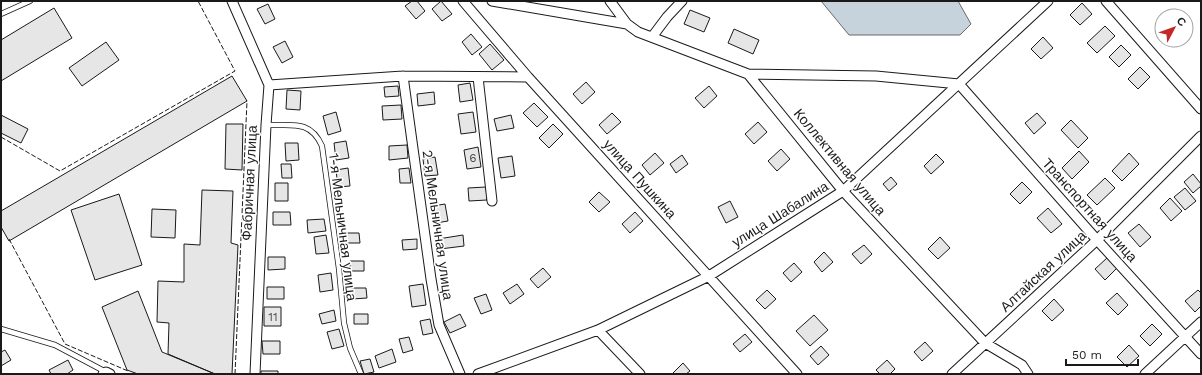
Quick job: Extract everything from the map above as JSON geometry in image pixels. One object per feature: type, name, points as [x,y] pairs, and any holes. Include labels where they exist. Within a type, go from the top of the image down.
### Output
[{"type":"street","name":"Фабричная улица","points":[[232,1],[269,85],[255,374]]},
{"type":"street","name":"улица Пушкина","points":[[463,1],[528,77],[797,374]]},
{"type":"street","points":[[492,1],[627,24]]},
{"type":"street","name":"Коллективная улица","points":[[610,1],[627,24],[638,32],[748,74],[843,191],[985,343],[1022,365],[1028,374]]},
{"type":"street","points":[[652,37],[667,17],[682,1]]},
{"type":"street","name":"улица Шабалина","points":[[478,374],[598,330],[708,276],[843,191],[1048,1]]},
{"type":"street","points":[[1106,1],[1201,109]]},
{"type":"street","points":[[748,74],[876,76],[959,84]]},
{"type":"street","points":[[269,85],[403,76],[528,77]]},
{"type":"street","name":"2-я Мельничная улица","points":[[403,76],[431,279],[439,325],[460,374]]},
{"type":"street","points":[[478,77],[492,201]]},
{"type":"street","name":"Транспортная улица","points":[[959,84],[1097,240],[1201,354]]},
{"type":"street","name":"Алтайская улица","points":[[952,374],[1097,240],[1201,136]]},
{"type":"street","points":[[1145,374],[1201,322]]},
{"type":"street","points":[[598,330],[640,374]]},
{"type":"lane","points":[[1,14],[30,1]]},
{"type":"lane","name":"1-я Мельничная улица","points":[[266,126],[303,126],[311,129],[318,136],[322,146],[339,269],[344,323],[350,348],[361,374]]},
{"type":"lane","points":[[1,329],[55,345],[106,373]]},
{"type":"shaded area","points":[[821,1],[958,1],[971,24],[960,35],[849,35]]},
{"type":"building","points":[[412,1],[417,1],[425,11],[416,19],[405,6]]},
{"type":"building","points":[[441,1],[452,14],[442,21],[432,9]]},
{"type":"building","points":[[1082,3],[1092,14],[1080,25],[1070,15]]},
{"type":"building","points":[[268,4],[275,19],[265,24],[257,9]]},
{"type":"building","points":[[54,8],[72,38],[1,81],[1,40]]},
{"type":"building","points":[[690,10],[710,18],[704,32],[684,24]]},
{"type":"building","points":[[1105,26],[1115,36],[1097,53],[1087,43]]},
{"type":"building","points":[[734,29],[759,40],[753,54],[728,43]]},
{"type":"building","points":[[471,34],[482,47],[472,55],[462,42]]},
{"type":"building","points":[[1043,37],[1053,48],[1041,59],[1031,49]]},
{"type":"building","points":[[285,41],[293,57],[282,63],[273,47]]},
{"type":"building","points":[[106,42],[119,60],[82,86],[69,68]]},
{"type":"building","points":[[490,44],[504,60],[492,70],[479,54]]},
{"type":"building","points":[[1121,45],[1131,55],[1119,67],[1109,57]]},
{"type":"building","points":[[1140,67],[1150,77],[1138,89],[1128,79]]},
{"type":"building","points":[[232,76],[247,101],[9,241],[1,227],[1,211]]},
{"type":"building","points":[[586,82],[595,92],[582,104],[573,94]]},
{"type":"building","points":[[470,83],[473,100],[460,102],[458,85]]},
{"type":"building","points":[[398,86],[399,96],[385,97],[384,87]]},
{"type":"building","points":[[709,86],[717,96],[704,108],[695,98]]},
{"type":"building","points":[[287,90],[301,91],[300,110],[286,109]]},
{"type":"building","points":[[434,92],[435,104],[418,106],[417,94]]},
{"type":"building","points":[[534,103],[548,117],[537,127],[523,113]]},
{"type":"building","points":[[401,105],[402,119],[383,120],[382,106]]},
{"type":"building","points":[[336,112],[341,131],[328,135],[323,116]]},
{"type":"building","points":[[473,112],[476,132],[461,134],[458,114]]},
{"type":"building","points":[[612,113],[621,122],[607,134],[599,125]]},
{"type":"building","points":[[1037,113],[1046,123],[1034,134],[1025,123]]},
{"type":"building","points":[[1,115],[28,129],[21,143],[1,133]]},
{"type":"building","points":[[511,115],[514,128],[497,131],[494,119]]},
{"type":"building","points":[[1071,120],[1088,138],[1078,148],[1061,130]]},
{"type":"building","points":[[758,122],[767,132],[754,144],[745,134]]},
{"type":"building","points":[[226,124],[243,124],[242,170],[225,169]]},
{"type":"building","points":[[553,124],[563,134],[549,148],[539,138]]},
{"type":"building","points":[[346,141],[349,158],[336,160],[334,143]]},
{"type":"building","points":[[285,143],[298,143],[299,160],[286,161]]},
{"type":"building","points":[[407,145],[408,158],[389,160],[389,146]]},
{"type":"building","points":[[478,147],[481,167],[467,169],[464,150]]},
{"type":"building","points":[[781,149],[790,159],[777,171],[768,161]]},
{"type":"building","points":[[1079,151],[1089,162],[1072,179],[1062,168]]},
{"type":"building","points":[[655,153],[664,163],[650,175],[642,165]]},
{"type":"building","points":[[1129,153],[1139,164],[1122,181],[1112,171]]},
{"type":"building","points":[[936,154],[944,162],[931,174],[924,166]]},
{"type":"building","points":[[682,155],[688,164],[676,173],[670,164]]},
{"type":"building","points":[[512,156],[515,176],[501,178],[498,158]]},
{"type":"building","points":[[435,157],[438,175],[425,176],[423,159]]},
{"type":"building","points":[[281,164],[291,164],[292,178],[282,178]]},
{"type":"building","points":[[348,168],[350,186],[338,187],[336,170]]},
{"type":"building","points":[[409,168],[411,183],[400,183],[399,169]]},
{"type":"building","points":[[1193,174],[1201,186],[1193,193],[1184,182]]},
{"type":"building","points":[[891,177],[897,184],[889,191],[883,184]]},
{"type":"building","points":[[1105,178],[1115,188],[1097,205],[1087,195]]},
{"type":"building","points":[[1022,182],[1032,192],[1020,204],[1010,194]]},
{"type":"building","points":[[275,183],[288,183],[288,201],[275,201]]},
{"type":"building","points":[[486,187],[487,200],[469,201],[468,188]]},
{"type":"building","points":[[1185,188],[1196,201],[1185,210],[1174,197]]},
{"type":"building","points":[[202,190],[233,191],[231,243],[238,245],[232,374],[215,374],[168,354],[169,323],[157,322],[158,281],[184,282],[184,244],[200,245]]},
{"type":"building","points":[[599,192],[610,202],[599,212],[589,202]]},
{"type":"building","points":[[119,194],[142,265],[95,280],[71,210]]},
{"type":"building","points":[[1170,198],[1182,211],[1171,221],[1160,208]]},
{"type":"building","points":[[730,201],[738,217],[726,223],[718,207]]},
{"type":"building","points":[[445,204],[448,221],[436,223],[433,206]]},
{"type":"building","points":[[1048,208],[1062,224],[1051,233],[1037,218]]},
{"type":"building","points":[[152,209],[176,210],[175,238],[151,237]]},
{"type":"building","points":[[273,212],[290,212],[291,225],[273,225]]},
{"type":"building","points":[[635,212],[643,221],[630,233],[622,224]]},
{"type":"building","points":[[324,219],[326,231],[308,233],[307,220]]},
{"type":"building","points":[[1139,224],[1151,237],[1140,247],[1128,233]]},
{"type":"building","points":[[345,233],[359,233],[360,243],[345,243]]},
{"type":"building","points":[[326,235],[329,253],[316,254],[314,237]]},
{"type":"building","points":[[463,235],[464,246],[440,249],[438,239]]},
{"type":"building","points":[[940,237],[950,248],[938,259],[928,249]]},
{"type":"building","points":[[417,239],[417,249],[403,250],[402,240]]},
{"type":"building","points":[[864,245],[872,254],[861,264],[852,254]]},
{"type":"building","points":[[824,252],[833,262],[822,272],[814,262]]},
{"type":"building","points":[[268,257],[285,257],[285,269],[268,270]]},
{"type":"building","points":[[1107,258],[1117,268],[1105,280],[1095,269]]},
{"type":"building","points":[[350,261],[364,261],[364,271],[350,271]]},
{"type":"building","points":[[794,263],[802,272],[791,282],[783,273]]},
{"type":"building","points":[[543,268],[551,277],[538,288],[530,279]]},
{"type":"building","points":[[331,273],[333,290],[320,292],[318,275]]},
{"type":"building","points":[[423,284],[426,305],[412,307],[409,286]]},
{"type":"building","points":[[517,284],[524,294],[510,304],[503,293]]},
{"type":"building","points":[[267,287],[284,287],[284,299],[267,299]]},
{"type":"building","points":[[352,288],[366,288],[367,298],[352,299]]},
{"type":"building","points":[[767,290],[776,299],[765,309],[756,300]]},
{"type":"building","points":[[1198,290],[1201,293],[1201,306],[1195,312],[1185,301]]},
{"type":"building","points":[[138,291],[162,352],[215,374],[138,374],[127,370],[102,307]]},
{"type":"building","points":[[1117,293],[1128,305],[1118,315],[1106,303]]},
{"type":"building","points":[[486,294],[492,310],[481,314],[474,298]]},
{"type":"building","points":[[1054,299],[1064,310],[1052,321],[1042,311]]},
{"type":"building","points":[[264,307],[281,307],[281,326],[264,326]]},
{"type":"building","points":[[334,310],[336,321],[322,324],[319,314]]},
{"type":"building","points":[[354,314],[368,314],[368,324],[354,324]]},
{"type":"building","points":[[460,314],[466,326],[450,333],[444,322]]},
{"type":"building","points":[[814,315],[828,330],[810,346],[796,331]]},
{"type":"building","points":[[430,319],[433,333],[423,335],[420,321]]},
{"type":"building","points":[[1152,324],[1162,334],[1150,346],[1140,336]]},
{"type":"building","points":[[339,329],[344,346],[332,349],[327,332]]},
{"type":"building","points":[[745,334],[752,342],[740,352],[733,344]]},
{"type":"building","points":[[409,337],[413,350],[403,353],[399,339]]},
{"type":"building","points":[[262,341],[280,341],[280,354],[263,354]]},
{"type":"building","points":[[925,342],[933,351],[922,361],[914,352]]},
{"type":"building","points":[[1129,345],[1139,356],[1127,367],[1117,357]]},
{"type":"building","points":[[821,346],[829,355],[818,365],[810,356]]},
{"type":"building","points":[[392,349],[396,362],[379,368],[375,356]]},
{"type":"building","points":[[5,350],[11,360],[1,366],[1,352]]},
{"type":"building","points":[[370,359],[374,372],[364,374],[360,361]]},
{"type":"building","points":[[68,360],[73,370],[67,374],[51,374],[49,370]]},
{"type":"building","points":[[887,360],[895,369],[890,374],[880,374],[876,370]]},
{"type":"building","points":[[683,363],[690,371],[686,374],[672,374]]},
{"type":"building","points":[[261,371],[278,371],[278,374],[261,374]]},
{"type":"fence","points":[[1,137],[60,171],[235,71],[198,1]]},
{"type":"fence","points":[[235,374],[246,100]]},
{"type":"fence","points":[[9,239],[65,344],[128,371]]}]
